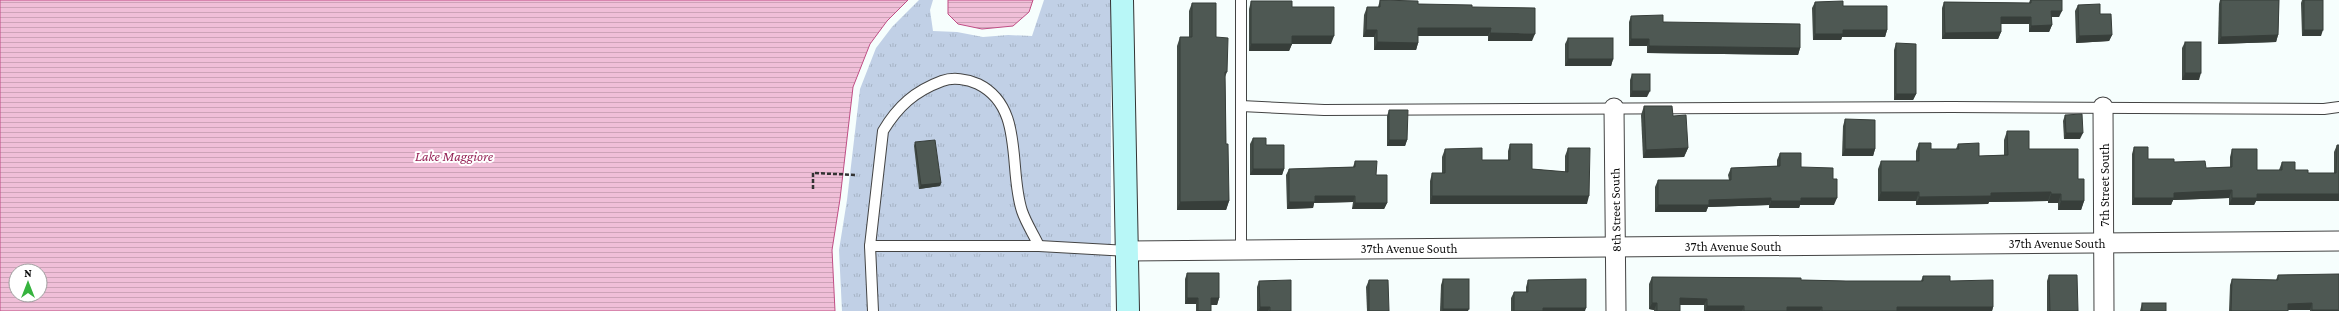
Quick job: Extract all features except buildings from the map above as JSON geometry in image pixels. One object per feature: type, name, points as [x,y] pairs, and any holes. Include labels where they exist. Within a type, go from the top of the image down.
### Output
[{"type":"main road","points":[[1122,0],[1128,311]]},
{"type":"street","name":"7th Street South","points":[[2104,107],[2104,311]]},
{"type":"street","name":"8th Street South","points":[[1614,108],[1616,311]]},
{"type":"street","name":"37th Avenue South","points":[[1128,251],[2339,241]]},
{"type":"lane","points":[[1241,0],[1241,250]]},
{"type":"lane","points":[[873,311],[870,246],[883,131],[892,115],[908,99],[927,87],[948,79],[969,80],[990,90],[1009,118],[1022,210],[1039,246]]},
{"type":"lane","points":[[1241,106],[1324,110],[2104,107],[2324,109],[2339,107]]},
{"type":"lane","points":[[870,246],[1039,246],[1128,251]]},
{"type":"path","points":[[813,189],[813,173],[857,175]]},
{"type":"green space","points":[[919,0],[933,0],[930,10],[933,31],[957,32],[983,37],[1008,35],[1032,36],[1044,0],[1111,0],[1111,311],[842,311],[839,250],[847,200],[860,89],[876,48],[892,27]]},
{"type":"water","name":"Lake Maggiore","points":[[0,0],[908,0],[887,21],[870,44],[853,87],[840,199],[832,250],[835,311],[0,311]]},
{"type":"water","points":[[948,0],[1033,0],[1029,12],[1013,26],[982,29],[958,24],[948,14]]}]
